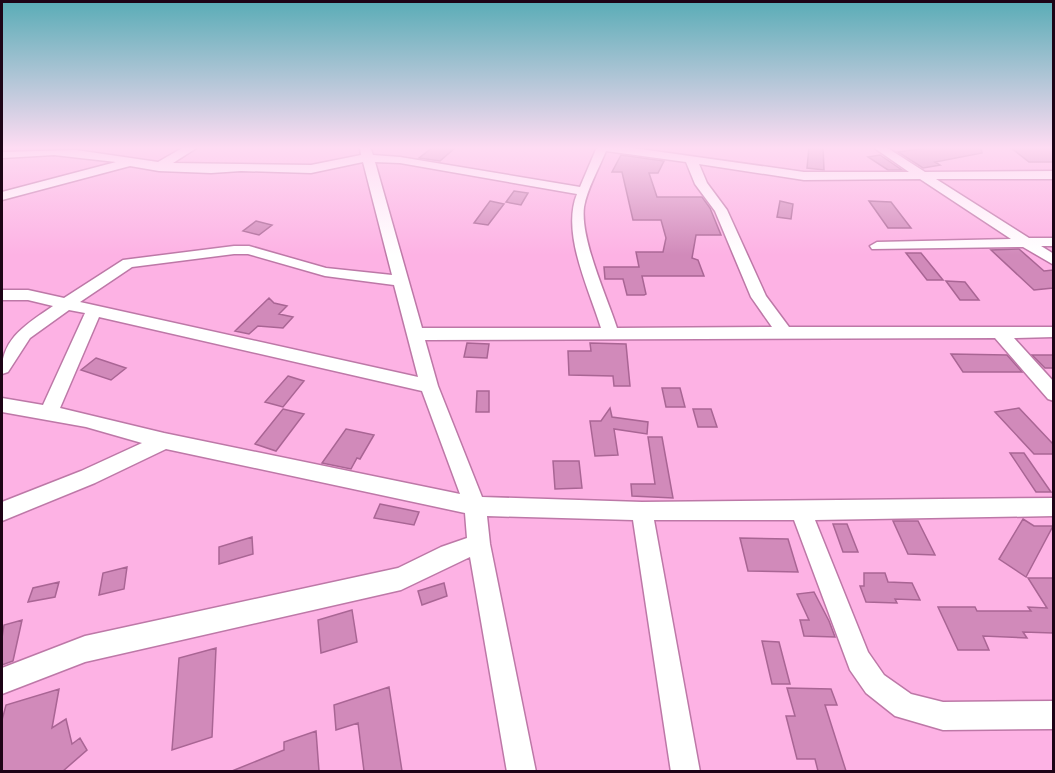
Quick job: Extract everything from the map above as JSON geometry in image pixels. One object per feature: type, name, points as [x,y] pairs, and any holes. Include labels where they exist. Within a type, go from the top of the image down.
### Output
[{"type":"street","points":[[2,196],[50,183]]},
{"type":"street","points":[[374,183],[429,386],[475,506],[479,544],[522,771]]},
{"type":"street","points":[[540,183],[584,191]]},
{"type":"street","points":[[587,183],[578,207],[581,239],[611,334]]},
{"type":"street","points":[[701,183],[720,210],[759,297],[784,333]]},
{"type":"street","points":[[934,183],[1053,261]]},
{"type":"street","points":[[877,246],[1053,242]]},
{"type":"street","points":[[2,368],[24,334],[66,303],[128,263],[161,257],[234,250],[258,252],[325,272],[401,281]]},
{"type":"street","points":[[2,295],[28,295],[66,303],[429,386]]},
{"type":"street","points":[[48,414],[94,311]]},
{"type":"street","points":[[415,334],[1053,332]]},
{"type":"street","points":[[1000,333],[1053,394]]},
{"type":"street","points":[[2,405],[86,420],[164,441],[475,506],[642,511],[1053,507]]},
{"type":"street","points":[[2,512],[88,477],[164,441]]},
{"type":"street","points":[[642,511],[686,771]]},
{"type":"street","points":[[801,511],[859,661],[875,684],[905,706],[943,716],[1053,715]]},
{"type":"street","points":[[2,681],[85,649],[401,579],[448,554],[479,544]]},
{"type":"building","points":[[625,183],[652,183],[657,197],[702,197],[710,208],[721,235],[696,235],[692,258],[698,260],[704,276],[642,276],[646,294],[644,295],[627,295],[623,279],[605,279],[604,267],[639,267],[636,252],[663,252],[666,238],[661,220],[633,220]]},
{"type":"building","points":[[514,191],[528,193],[521,205],[506,202]]},
{"type":"building","points":[[490,201],[504,204],[488,225],[474,223]]},
{"type":"building","points":[[780,201],[793,204],[791,219],[777,217]]},
{"type":"building","points":[[869,201],[891,202],[911,228],[888,228]]},
{"type":"building","points":[[256,221],[272,225],[259,235],[243,231]]},
{"type":"building","points":[[1019,249],[1044,271],[1053,270],[1053,288],[1034,290],[991,250]]},
{"type":"building","points":[[906,253],[921,253],[943,280],[927,280]]},
{"type":"building","points":[[946,281],[965,282],[979,300],[960,300]]},
{"type":"building","points":[[269,298],[274,303],[287,306],[279,314],[293,317],[283,328],[258,326],[249,334],[235,331]]},
{"type":"building","points":[[467,343],[489,344],[487,358],[464,357]]},
{"type":"building","points":[[590,343],[626,344],[630,386],[614,386],[613,376],[569,375],[568,351],[591,351]]},
{"type":"building","points":[[951,354],[1007,355],[1022,372],[963,372]]},
{"type":"building","points":[[1032,355],[1053,355],[1053,368],[1045,368]]},
{"type":"building","points":[[96,358],[126,368],[111,380],[81,370]]},
{"type":"building","points":[[288,376],[304,381],[283,407],[265,402]]},
{"type":"building","points":[[662,388],[680,388],[685,407],[666,407]]},
{"type":"building","points":[[477,391],[489,391],[489,412],[476,412]]},
{"type":"building","points":[[610,408],[612,417],[648,422],[647,434],[614,429],[618,455],[595,456],[590,421],[601,421]]},
{"type":"building","points":[[1019,408],[1053,444],[1053,454],[1034,454],[995,412]]},
{"type":"building","points":[[283,409],[304,414],[276,451],[255,444]]},
{"type":"building","points":[[693,409],[711,409],[717,427],[698,427]]},
{"type":"building","points":[[346,429],[374,435],[360,459],[357,458],[351,469],[322,463]]},
{"type":"building","points":[[648,437],[662,437],[673,498],[632,496],[631,484],[655,484]]},
{"type":"building","points":[[1010,453],[1024,453],[1051,492],[1036,492]]},
{"type":"building","points":[[553,461],[579,461],[582,488],[555,489]]},
{"type":"building","points":[[380,504],[419,512],[414,525],[374,518]]},
{"type":"building","points":[[1023,519],[1034,526],[1053,526],[1026,577],[999,559]]},
{"type":"building","points":[[893,521],[918,521],[935,555],[908,554]]},
{"type":"building","points":[[833,524],[847,524],[858,552],[843,552]]},
{"type":"building","points":[[252,537],[253,554],[219,564],[219,547]]},
{"type":"building","points":[[740,538],[788,539],[798,572],[748,571]]},
{"type":"building","points":[[127,567],[124,589],[99,595],[103,573]]},
{"type":"building","points":[[864,573],[885,573],[888,582],[912,583],[920,600],[895,599],[897,603],[866,602],[860,586],[864,586]]},
{"type":"building","points":[[1028,578],[1053,578],[1053,633],[1023,632],[1027,638],[983,636],[989,650],[958,650],[938,607],[975,607],[977,611],[1031,611],[1028,607],[1047,608]]},
{"type":"building","points":[[59,582],[55,597],[28,602],[33,588]]},
{"type":"building","points":[[444,583],[447,596],[422,605],[418,591]]},
{"type":"building","points":[[814,592],[835,637],[804,636],[800,620],[809,620],[797,594]]},
{"type":"building","points":[[352,610],[357,642],[321,653],[318,620]]},
{"type":"building","points":[[22,620],[13,661],[2,665],[4,625]]},
{"type":"building","points":[[762,641],[779,642],[790,684],[772,684]]},
{"type":"building","points":[[216,648],[212,737],[172,750],[179,658]]},
{"type":"building","points":[[389,687],[402,771],[364,771],[358,723],[336,730],[334,705]]},
{"type":"building","points":[[787,688],[831,689],[837,705],[825,705],[846,771],[818,771],[815,759],[797,759],[786,716],[795,716]]},
{"type":"building","points":[[59,689],[52,728],[66,719],[72,744],[80,738],[87,750],[63,771],[2,771],[2,720],[6,705]]},
{"type":"building","points":[[316,731],[319,771],[232,771],[284,750],[284,742]]}]
